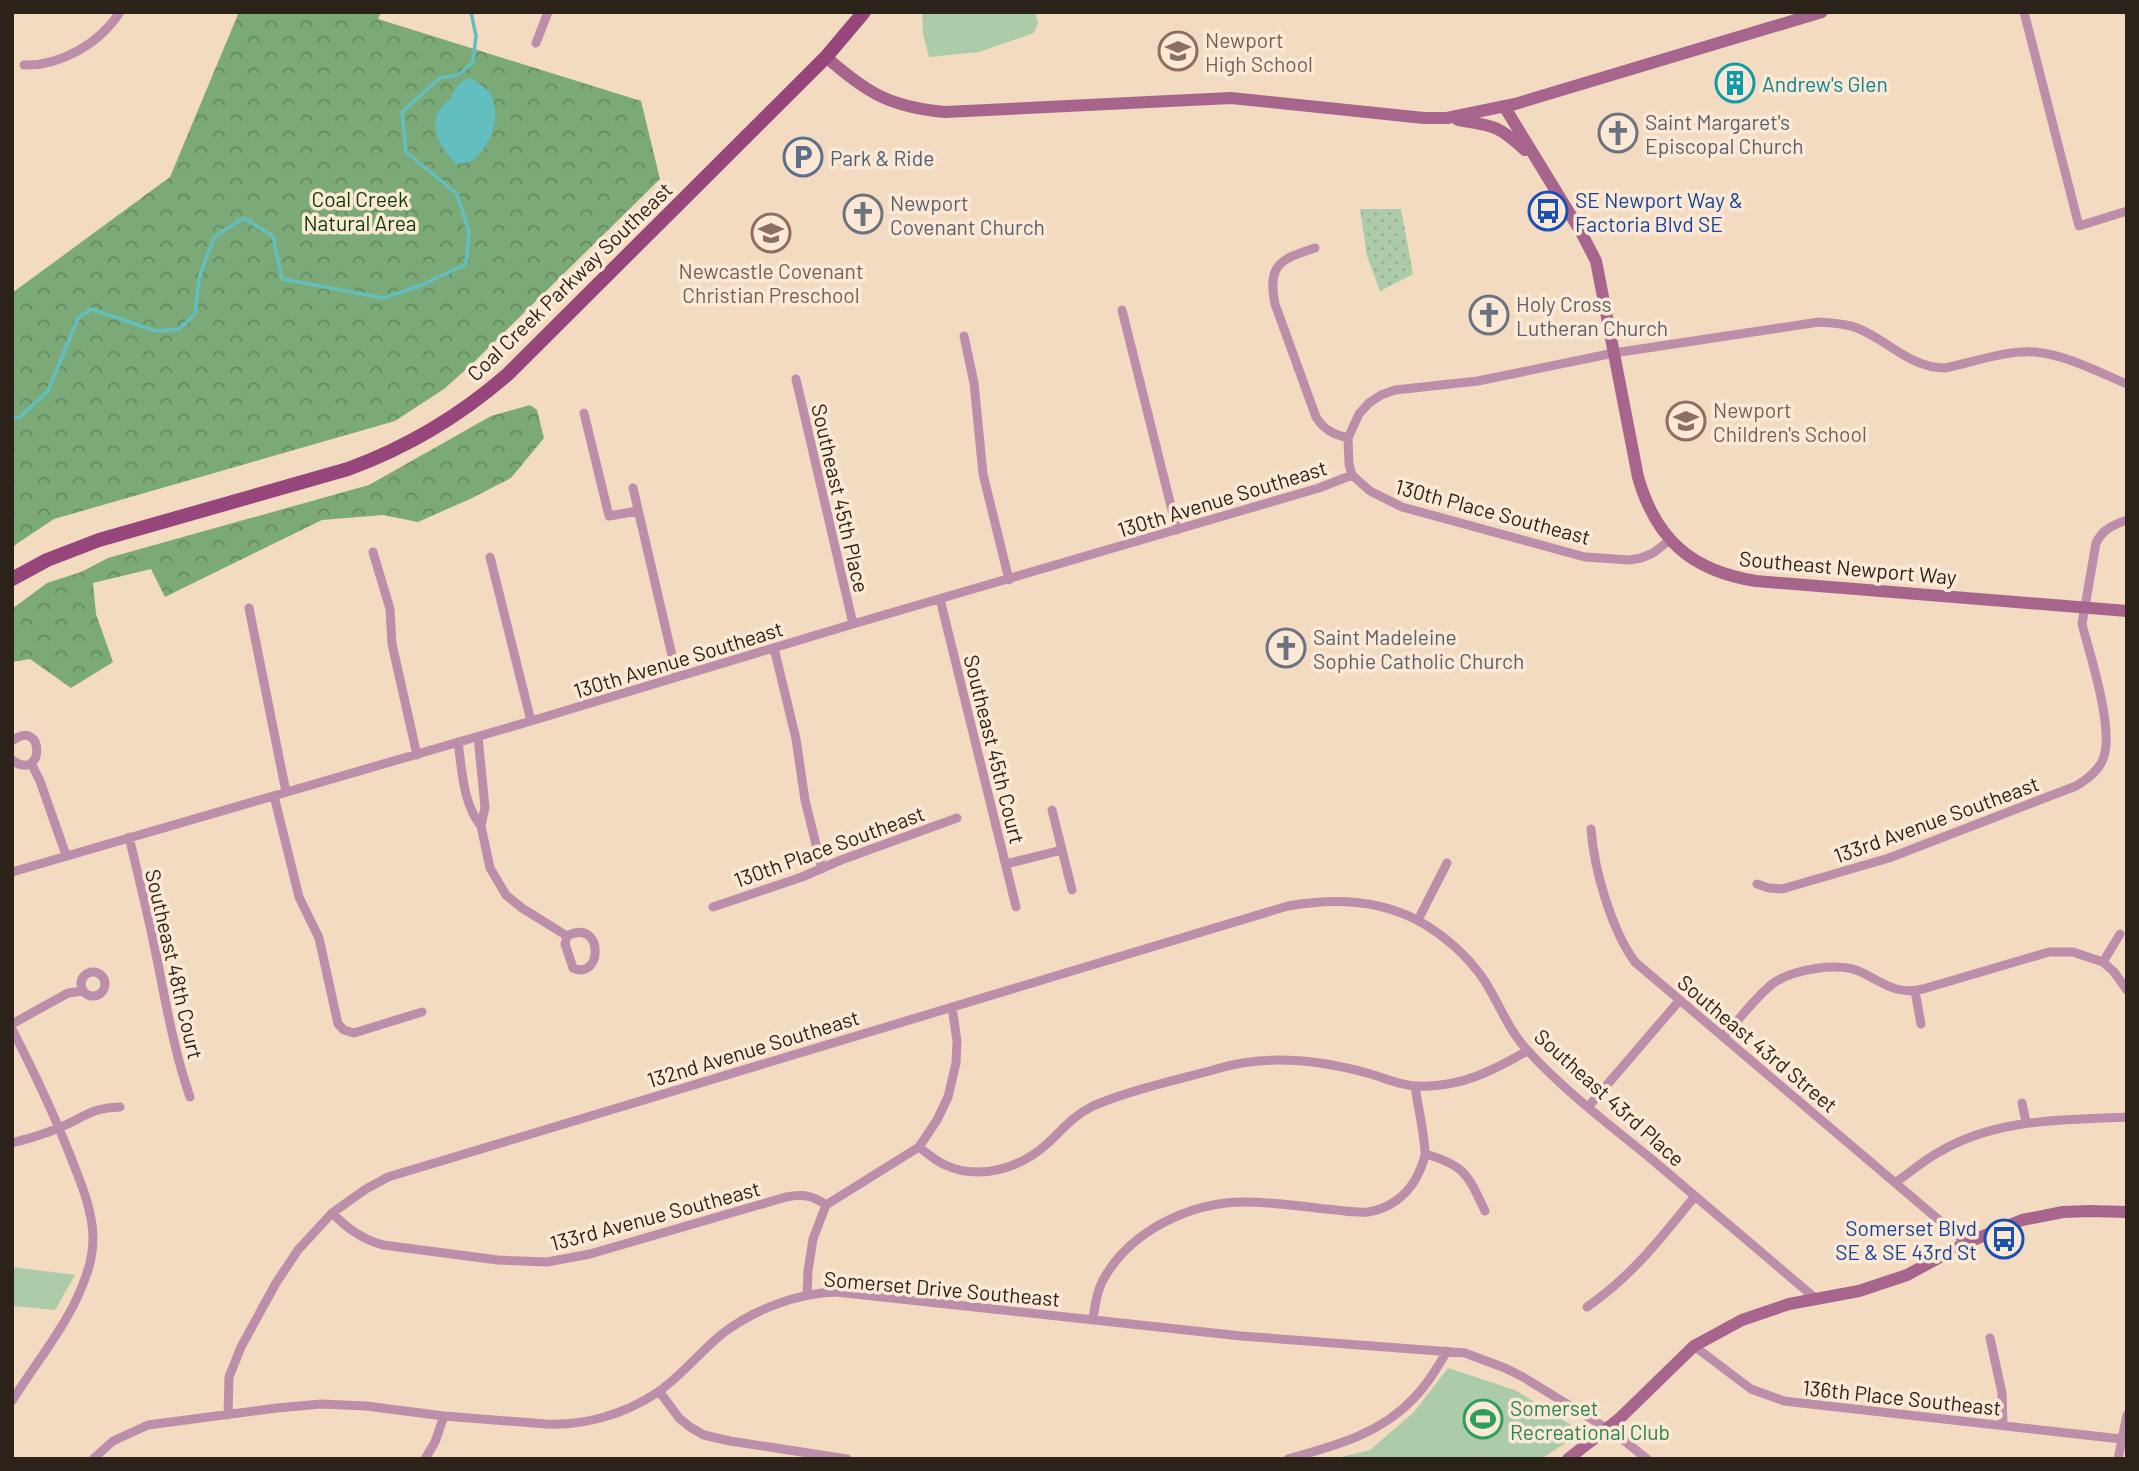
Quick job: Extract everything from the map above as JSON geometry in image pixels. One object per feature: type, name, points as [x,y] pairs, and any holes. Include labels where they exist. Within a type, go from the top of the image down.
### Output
[{"type":"main road","name":"Coal Creek Parkway Southeast","points":[[12,579],[47,560],[99,540],[348,469],[382,456],[444,423],[508,374],[826,57],[864,12]]},
{"type":"main road","points":[[1447,118],[1504,106],[1822,12]]},
{"type":"main road","points":[[826,57],[874,94],[918,110],[1231,98],[1424,118],[1447,118],[1496,127],[1538,163]]},
{"type":"main road","name":"Southeast Newport Way","points":[[1504,106],[1596,261],[1641,488],[1655,521],[1670,540],[1704,566],[1746,579],[2127,611]]},
{"type":"main road","points":[[1568,1459],[1607,1429],[1694,1346],[1742,1320],[1766,1310],[1859,1291],[1908,1275],[1998,1228],[2041,1215],[2090,1210],[2127,1212]]},
{"type":"street","points":[[24,65],[53,61],[83,47],[105,32],[120,12]]},
{"type":"street","points":[[537,43],[548,12]]},
{"type":"street","points":[[2024,12],[2079,226],[2127,211]]},
{"type":"street","points":[[1315,248],[1296,254],[1280,264],[1271,279],[1272,290],[1316,417],[1329,432],[1348,438]]},
{"type":"street","points":[[1122,310],[1177,530]]},
{"type":"street","points":[[1352,475],[1348,438],[1359,414],[1381,395],[1418,386],[1511,375],[1614,353],[1819,322],[1839,323],[1856,328],[1905,357],[1933,368],[2037,352],[2076,363],[2127,384]]},
{"type":"street","points":[[964,336],[974,383],[983,474],[1009,580]]},
{"type":"street","name":"Southeast 45th Place","points":[[796,379],[853,624]]},
{"type":"street","points":[[584,413],[608,516],[638,511]]},
{"type":"street","name":"130th Avenue Southeast","points":[[12,872],[1320,488],[1352,475]]},
{"type":"street","name":"130th Place Southeast","points":[[1352,475],[1370,491],[1402,507],[1585,557],[1630,560],[1641,558],[1670,540]]},
{"type":"street","points":[[633,488],[677,677]]},
{"type":"street","points":[[2083,607],[2096,543],[2106,529],[2127,520]]},
{"type":"street","points":[[373,552],[390,609],[392,644],[417,755]]},
{"type":"street","points":[[490,557],[531,721]]},
{"type":"street","name":"Southeast 45th Court","points":[[940,599],[1016,907]]},
{"type":"street","name":"133rd Avenue Southeast","points":[[1757,884],[1782,889],[1855,869],[2087,780],[2102,760],[2107,735],[2082,624],[2083,607]]},
{"type":"street","points":[[249,608],[286,792]]},
{"type":"street","points":[[774,648],[796,739],[805,800],[822,869]]},
{"type":"street","points":[[12,741],[20,736],[33,739],[38,752],[31,763],[21,765],[12,760]]},
{"type":"street","points":[[478,737],[485,807],[481,827],[490,868],[506,895],[522,908],[567,936],[587,933],[595,949],[595,959],[589,967],[578,970],[573,968],[565,944],[567,936]]},
{"type":"street","points":[[458,742],[464,784],[473,817],[481,827]]},
{"type":"street","points":[[31,763],[66,855]]},
{"type":"street","points":[[274,796],[299,897],[319,938],[338,1024],[344,1030],[354,1033],[422,1012]]},
{"type":"street","points":[[1052,810],[1072,890]]},
{"type":"street","name":"130th Place Southeast","points":[[712,907],[957,818]]},
{"type":"street","name":"Southeast 43rd Street","points":[[1591,829],[1593,851],[1618,935],[1635,962],[1966,1243]]},
{"type":"street","name":"Southeast 48th Court","points":[[129,838],[170,1026],[190,1097]]},
{"type":"street","points":[[1006,864],[1062,850]]},
{"type":"street","points":[[1418,920],[1447,863]]},
{"type":"street","name":"132nd Avenue Southeast","points":[[228,1415],[229,1377],[241,1347],[276,1283],[298,1250],[332,1213],[366,1189],[398,1173],[1288,906],[1328,901],[1362,902],[1418,920]]},
{"type":"street","name":"Southeast 43rd Place","points":[[1418,920],[1464,956],[1484,980],[1527,1051],[1588,1107],[1815,1298]]},
{"type":"street","points":[[2103,962],[2120,934]]},
{"type":"street","points":[[1723,1037],[1774,983],[1786,977],[1833,966],[1852,968],[1896,990],[1915,991],[2049,952],[2073,951],[2103,962],[2127,990]]},
{"type":"street","points":[[12,1024],[68,993],[83,991]]},
{"type":"street","points":[[1915,991],[1921,1024]]},
{"type":"street","points":[[1588,1107],[1679,1001]]},
{"type":"street","points":[[807,1294],[813,1239],[826,1205],[919,1147],[937,1120],[948,1097],[956,1063],[957,1041],[952,1007]]},
{"type":"street","points":[[12,1029],[59,1128],[82,1185],[93,1238],[87,1275],[75,1301],[45,1353],[12,1401]]},
{"type":"street","points":[[919,1147],[945,1165],[963,1170],[1006,1168],[1027,1159],[1067,1123],[1091,1107],[1225,1066],[1256,1061],[1324,1063],[1415,1086],[1455,1083],[1480,1076],[1527,1051]]},
{"type":"street","points":[[1093,1319],[1101,1283],[1116,1262],[1143,1234],[1170,1219],[1202,1209],[1245,1202],[1365,1212],[1377,1210],[1401,1198],[1419,1173],[1425,1154],[1415,1086]]},
{"type":"street","points":[[2022,1103],[2026,1122]]},
{"type":"street","points":[[12,1143],[59,1128],[92,1111],[120,1107]]},
{"type":"street","points":[[1896,1182],[1939,1151],[1975,1136],[2026,1122],[2127,1117]]},
{"type":"street","points":[[1425,1154],[1457,1167],[1474,1187],[1485,1211]]},
{"type":"street","name":"133rd Avenue Southeast","points":[[332,1213],[351,1231],[383,1245],[498,1260],[547,1262],[590,1254],[786,1197],[807,1195],[816,1197],[826,1205]]},
{"type":"street","points":[[1587,1307],[1630,1274],[1695,1196]]},
{"type":"street","name":"Somerset Drive Southeast","points":[[93,1459],[113,1441],[148,1425],[321,1404],[546,1424],[570,1424],[600,1419],[659,1391],[722,1334],[752,1315],[807,1294],[836,1292],[1241,1336],[1465,1353],[1505,1368],[1607,1429],[1647,1459]]},
{"type":"street","points":[[1990,1338],[2002,1393],[2003,1425]]},
{"type":"street","name":"136th Place Southeast","points":[[1694,1346],[1751,1389],[1784,1401],[2121,1439]]},
{"type":"street","points":[[1288,1459],[1344,1443],[1378,1428],[1413,1399],[1447,1351]]},
{"type":"street","points":[[659,1391],[679,1418],[704,1435],[847,1459]]},
{"type":"street","points":[[2118,1459],[2127,1415]]},
{"type":"street","points":[[425,1459],[435,1442],[444,1416]]},
{"type":"green space","name":"Coal Creek Natural Area","points":[[239,12],[381,12],[378,19],[641,101],[660,179],[472,364],[444,389],[395,421],[54,519],[12,547],[12,293],[170,177]]},
{"type":"green space","points":[[922,12],[1035,12],[1038,22],[1034,33],[979,52],[929,57],[923,34]]},
{"type":"green space","points":[[1360,209],[1401,209],[1413,274],[1380,291],[1367,256]]},
{"type":"green space","points":[[530,405],[537,410],[544,438],[511,478],[470,499],[418,522],[383,515],[322,520],[165,597],[151,569],[93,583],[96,614],[113,662],[71,688],[30,659],[12,662],[12,609],[47,583],[81,572],[108,558],[369,485],[491,416]]},
{"type":"green space","points":[[12,1267],[75,1275],[55,1310],[12,1306]]},
{"type":"green space","name":"Somerset Recreational Club","points":[[1448,1368],[1515,1390],[1571,1425],[1576,1436],[1541,1459],[1333,1459],[1370,1450],[1414,1412]]},
{"type":"water","points":[[470,78],[488,91],[493,99],[495,118],[490,137],[479,154],[471,161],[457,164],[438,139],[436,116],[461,83]]},
{"type":"waterway","points":[[12,418],[20,417],[48,391],[78,318],[91,309],[156,331],[179,329],[195,314],[199,278],[214,237],[244,218],[273,236],[282,279],[384,298],[422,285],[466,264],[469,232],[457,194],[406,152],[402,112],[440,78],[458,75],[473,62],[476,36],[471,12]]},
{"type":"place","name":"Newport High School","points":[[1178,51]]},
{"type":"place","name":"Andrew's Glen","points":[[1735,83]]},
{"type":"place","name":"Saint Margaret's Episcopal Church","points":[[1618,133]]},
{"type":"place","name":"Park & Ride","points":[[803,157]]},
{"type":"place","name":"SE Newport Way & Factoria Blvd SE","points":[[1548,211]]},
{"type":"place","name":"Newport Covenant Church","points":[[863,214]]},
{"type":"place","name":"Newcastle Covenant Christian Preschool","points":[[771,233]]},
{"type":"place","name":"Holy Cross Lutheran Church","points":[[1489,315]]},
{"type":"place","name":"Newport Children's School","points":[[1686,421]]},
{"type":"place","name":"Saint Madeleine Sophie Catholic Church","points":[[1286,648]]},
{"type":"place","name":"Somerset Blvd SE & SE 43rd St","points":[[2004,1239]]},
{"type":"place","name":"Somerset Recreational Club","points":[[1483,1419]]}]
